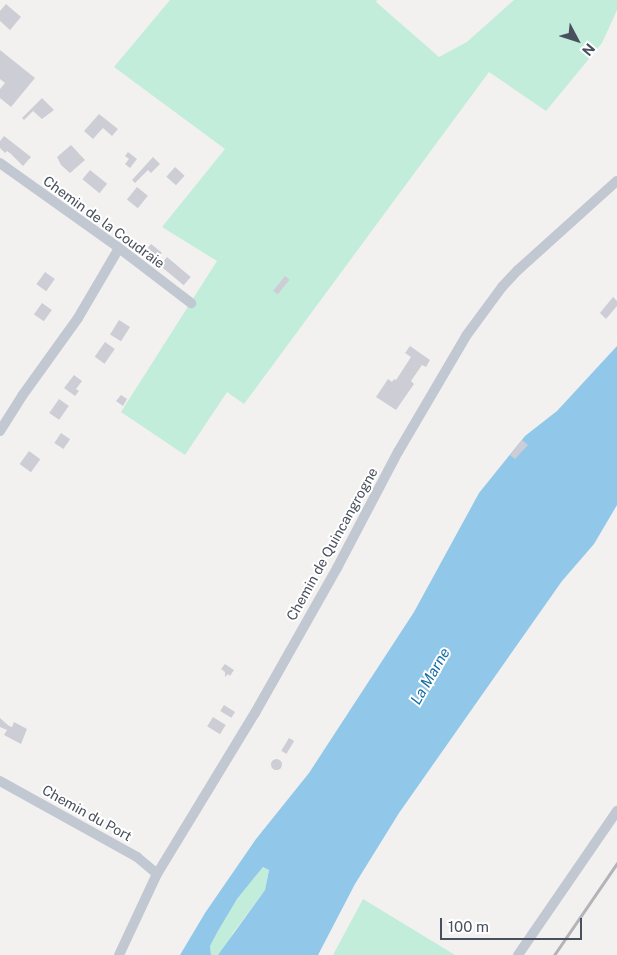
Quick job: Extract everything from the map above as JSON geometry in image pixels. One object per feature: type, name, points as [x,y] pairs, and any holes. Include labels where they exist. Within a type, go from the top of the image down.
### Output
[{"type":"street","name":"Chemin de la Coudraie","points":[[0,163],[119,248],[190,304]]},
{"type":"street","name":"Chemin de Quincangrogne","points":[[119,955],[157,874],[255,713],[337,568],[401,446],[466,336],[502,287],[518,270],[617,182]]},
{"type":"street","points":[[0,432],[22,396],[78,318],[119,248]]},
{"type":"street","name":"Chemin du Port","points":[[0,781],[137,857],[157,874]]},
{"type":"street","points":[[518,955],[617,811]]},
{"type":"green space","points":[[170,0],[377,0],[376,2],[439,57],[467,42],[514,0],[617,0],[617,10],[602,43],[546,111],[489,72],[244,404],[227,392],[185,455],[121,412],[217,261],[162,227],[225,149],[114,67]]},
{"type":"green space","points":[[263,867],[269,869],[265,890],[233,933],[223,950],[218,955],[211,955],[210,946],[218,931],[237,899]]},
{"type":"green space","points":[[363,899],[455,955],[333,955]]},
{"type":"water","name":"La Marne","points":[[617,346],[617,505],[594,544],[562,581],[399,813],[355,884],[318,955],[218,955],[265,890],[269,870],[263,867],[237,899],[218,931],[210,946],[211,955],[180,955],[205,913],[256,839],[309,773],[414,612],[479,493],[525,436],[557,411]]},
{"type":"building","points":[[6,4],[21,17],[10,30],[0,21],[0,11]]},
{"type":"building","points":[[0,50],[35,78],[11,107],[0,98],[0,89],[5,83],[0,79]]},
{"type":"building","points":[[42,98],[54,110],[42,119],[33,111],[24,120],[22,118]]},
{"type":"building","points":[[99,114],[118,129],[112,136],[103,128],[93,139],[84,131]]},
{"type":"building","points":[[4,136],[31,157],[23,166],[11,154],[7,151],[5,153],[0,148],[0,141]]},
{"type":"building","points":[[71,145],[85,160],[70,173],[61,165],[57,157]]},
{"type":"building","points":[[128,152],[137,159],[130,168],[125,164],[129,159],[125,156]]},
{"type":"building","points":[[153,157],[160,164],[151,173],[148,170],[135,183],[132,180]]},
{"type":"building","points":[[175,167],[185,176],[176,185],[166,177]]},
{"type":"building","points":[[90,170],[107,184],[100,193],[82,179]]},
{"type":"building","points":[[137,187],[148,196],[138,208],[127,199]]},
{"type":"building","points":[[151,244],[162,253],[155,261],[144,253]]},
{"type":"building","points":[[167,257],[191,277],[184,285],[160,265]]},
{"type":"building","points":[[45,272],[55,279],[46,291],[36,284]]},
{"type":"building","points":[[285,276],[290,280],[278,295],[273,291]]},
{"type":"building","points":[[613,297],[617,301],[617,306],[606,319],[600,313]]},
{"type":"building","points":[[42,303],[52,310],[44,321],[34,314]]},
{"type":"building","points":[[119,320],[130,327],[121,341],[110,334]]},
{"type":"building","points":[[105,342],[115,349],[105,364],[95,357]]},
{"type":"building","points":[[410,346],[430,360],[426,367],[422,365],[411,381],[414,384],[396,410],[376,397],[388,379],[392,382],[394,379],[396,380],[411,357],[405,353]]},
{"type":"building","points":[[74,375],[82,381],[76,389],[79,391],[75,396],[64,388]]},
{"type":"building","points":[[121,395],[127,399],[123,406],[116,401]]},
{"type":"building","points":[[59,399],[69,406],[59,420],[49,413]]},
{"type":"building","points":[[61,433],[70,439],[63,449],[54,443]]},
{"type":"building","points":[[522,440],[528,445],[515,459],[510,455]]},
{"type":"building","points":[[29,451],[40,459],[31,472],[20,464]]},
{"type":"building","points":[[225,664],[234,670],[230,676],[228,674],[225,677],[225,672],[221,669]]},
{"type":"building","points":[[224,705],[235,712],[231,718],[220,711]]},
{"type":"building","points":[[213,717],[226,725],[220,734],[207,726]]},
{"type":"building","points":[[0,718],[9,726],[12,727],[14,722],[27,729],[21,744],[4,735],[7,730],[0,727]]},
{"type":"building","points":[[289,738],[294,741],[286,754],[281,751]]},
{"type":"building","points":[[276,758],[282,764],[276,770],[270,764]]},
{"type":"railway","points":[[554,955],[617,863]]}]
